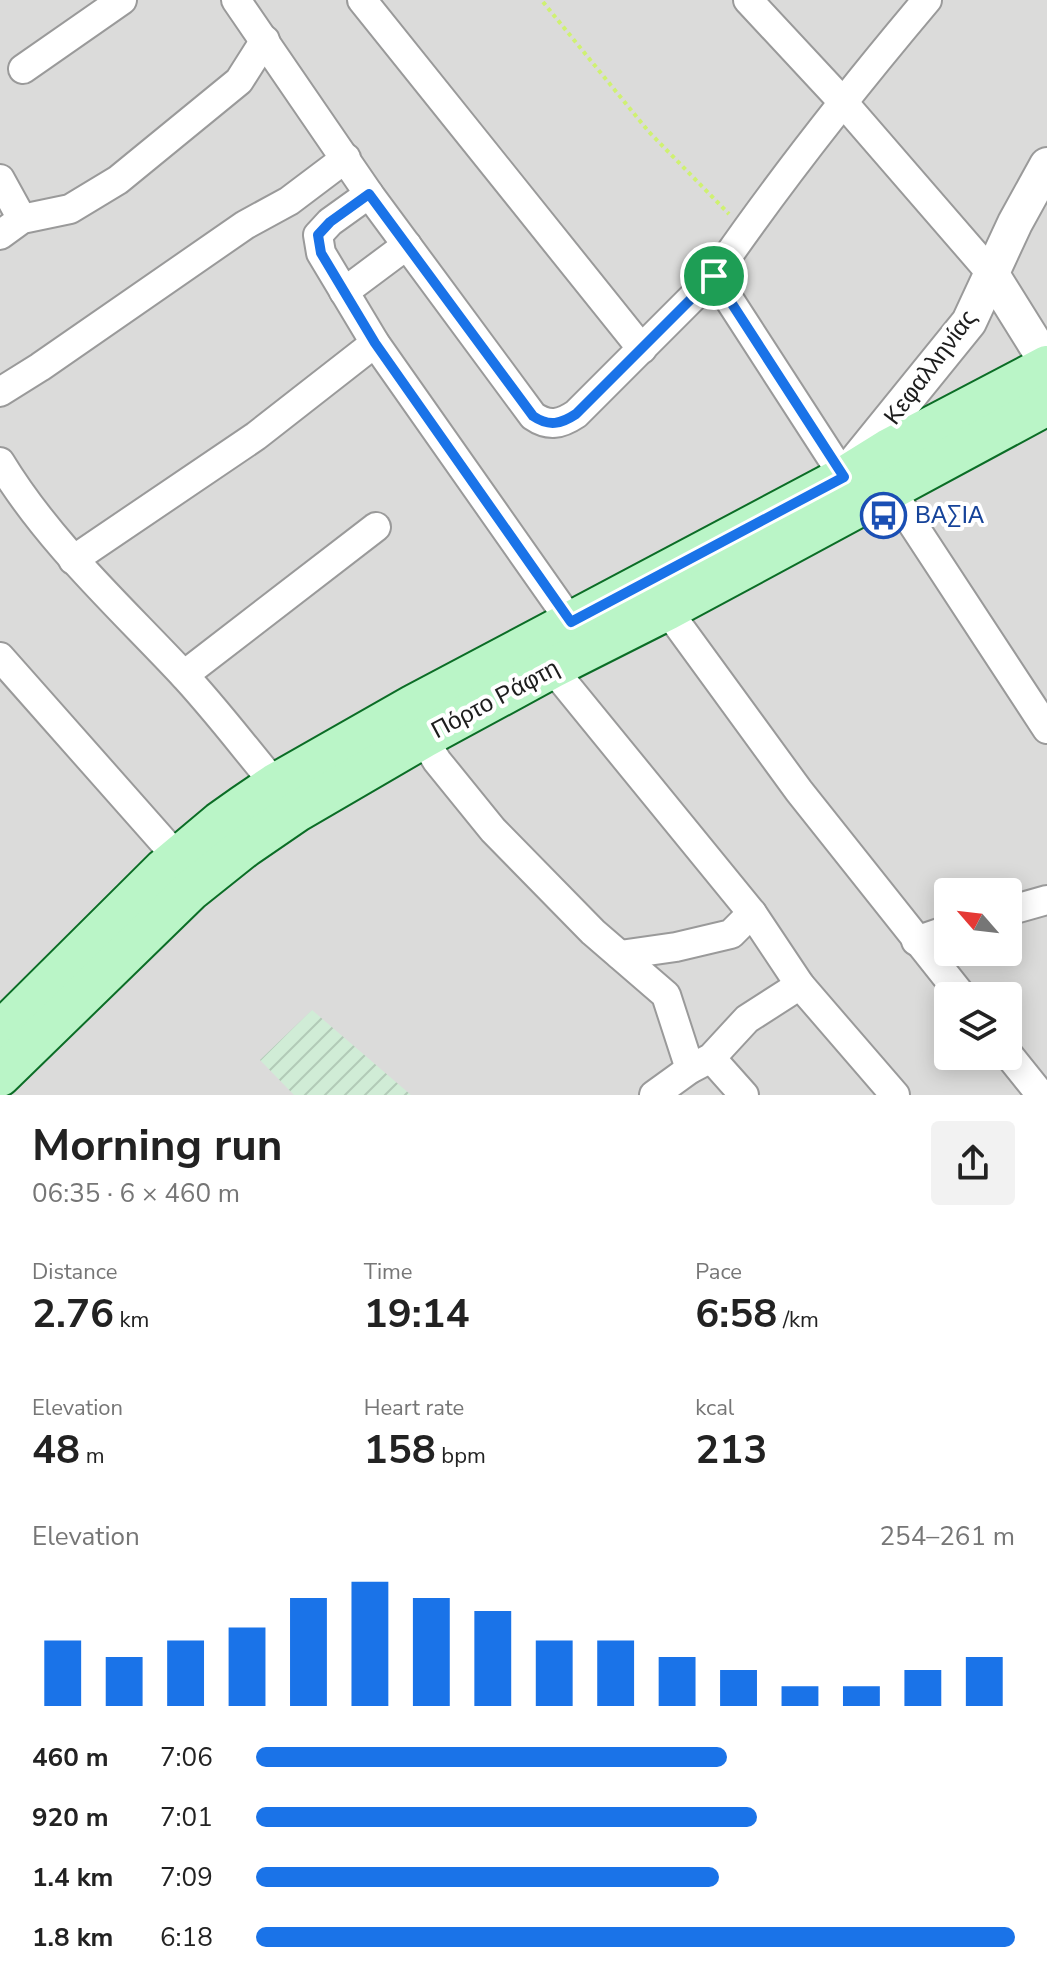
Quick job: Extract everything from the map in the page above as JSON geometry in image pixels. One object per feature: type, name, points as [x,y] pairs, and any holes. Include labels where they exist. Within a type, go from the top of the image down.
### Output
[{"type":"main road","name":"Πόρτο Ράφτη","points":[[0,1032],[177,857],[275,784],[414,705],[844,477],[889,449],[1047,364]]},
{"type":"main road","name":"Πόρτο Ράφτη","points":[[0,1076],[191,890],[296,812],[552,668],[891,491],[1047,405]]},
{"type":"street","points":[[23,69],[122,0]]},
{"type":"street","points":[[236,0],[369,194],[533,416],[543,423],[553,424],[566,421],[576,414],[714,276],[842,101],[927,0]]},
{"type":"street","points":[[362,0],[642,349]]},
{"type":"street","points":[[748,0],[842,101],[991,273],[1047,364]]},
{"type":"street","points":[[0,179],[11,227],[70,209],[118,180],[239,81],[265,40]]},
{"type":"street","points":[[0,392],[245,225],[289,201],[346,158]]},
{"type":"street","name":"Κεφαλληνίας","points":[[844,477],[969,322],[1015,223],[1047,165]]},
{"type":"street","points":[[369,194],[330,222],[318,235],[321,253],[375,343],[571,622]]},
{"type":"street","points":[[344,292],[407,245]]},
{"type":"street","points":[[714,276],[844,477]]},
{"type":"street","points":[[73,560],[256,436],[375,343]]},
{"type":"street","points":[[0,462],[18,492],[73,560],[184,675],[275,784]]},
{"type":"street","points":[[891,491],[1047,729]]},
{"type":"street","points":[[184,675],[376,527]]},
{"type":"street","points":[[667,610],[799,791],[950,982]]},
{"type":"street","points":[[0,657],[177,857]]},
{"type":"street","points":[[552,668],[752,913],[800,985],[895,1095]]},
{"type":"street","points":[[423,738],[437,761],[493,830],[593,932],[666,995],[700,1064],[744,1095]]},
{"type":"street","points":[[1022,907],[1047,900]]},
{"type":"street","points":[[620,955],[676,947],[731,934],[752,913]]},
{"type":"street","points":[[916,941],[934,935]]},
{"type":"street","points":[[654,1095],[700,1064],[747,1019],[800,985]]},
{"type":"street","points":[[1021,1070],[1041,1095]]},
{"type":"path","points":[[543,2],[649,132],[745,230]]},
{"type":"shaded area","points":[[0,0],[1047,0],[1047,353],[0,1016]]},
{"type":"shaded area","points":[[1047,414],[1047,1095],[4,1095],[262,851]]},
{"type":"green space","points":[[312,1010],[411,1095],[294,1095],[260,1060]]},
{"type":"place","name":"ΒΑΣΙΑ","points":[[884,515]]},
{"type":"route","points":[[369,194],[533,416],[543,423],[566,421],[576,414],[714,276],[844,477],[571,622],[375,343],[321,253],[318,235],[330,222],[369,194]]}]
